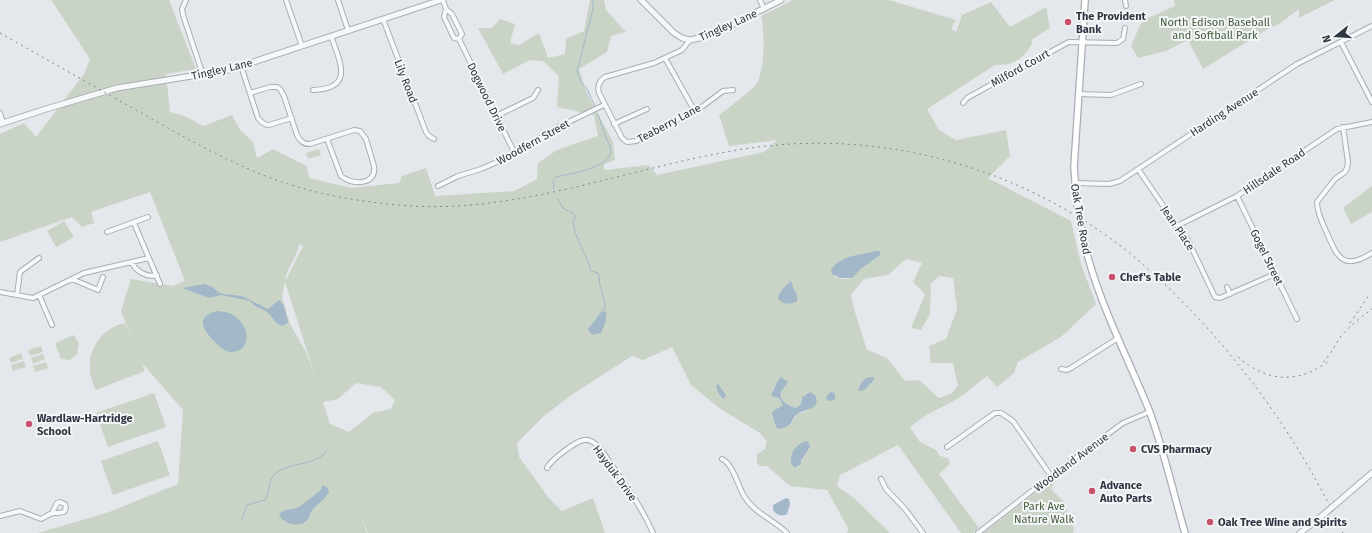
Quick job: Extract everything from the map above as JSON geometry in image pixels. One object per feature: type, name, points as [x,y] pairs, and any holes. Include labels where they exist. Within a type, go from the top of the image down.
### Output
[{"type":"main road","name":"Oak Tree Road","points":[[1084,0],[1074,183],[1082,237],[1094,277],[1146,403],[1185,533]]},
{"type":"street","points":[[186,0],[182,9],[183,15],[203,75]]},
{"type":"street","points":[[286,0],[302,46]]},
{"type":"street","points":[[338,0],[348,30]]},
{"type":"street","name":"Tingley Lane","points":[[2,124],[117,88],[229,70],[442,0]]},
{"type":"street","name":"Dogwood Drive","points":[[442,0],[446,8],[452,14],[462,34],[459,39]]},
{"type":"street","name":"Tingley Lane","points":[[641,0],[674,33],[682,38],[690,40],[709,36],[781,0]]},
{"type":"street","points":[[760,0],[764,8]]},
{"type":"street","points":[[1125,0],[1126,6]]},
{"type":"street","name":"Dogwood Drive","points":[[446,8],[444,17],[454,38],[459,39],[515,154]]},
{"type":"street","name":"Lily Road","points":[[383,19],[426,132],[428,136],[434,140]]},
{"type":"street","name":"Harding Avenue","points":[[1074,183],[1113,184],[1120,181],[1297,64],[1372,26]]},
{"type":"street","name":"Milford Court","points":[[963,103],[967,98],[1058,47],[1069,42],[1117,43],[1123,39],[1125,28]]},
{"type":"street","points":[[314,90],[332,87],[340,81],[342,76],[340,63],[332,36]]},
{"type":"street","name":"Teaberry Lane","points":[[690,40],[682,50],[654,63],[602,79],[599,83],[598,90],[604,105],[622,138],[627,142],[633,142],[703,106],[723,91],[733,90]]},
{"type":"street","points":[[1341,42],[1372,102]]},
{"type":"street","points":[[665,58],[694,110]]},
{"type":"street","points":[[241,66],[258,118],[263,124],[269,125],[292,118]]},
{"type":"street","points":[[1078,94],[1111,95],[1141,84]]},
{"type":"street","points":[[250,93],[270,87],[280,89],[284,96],[297,135],[302,143],[310,144],[354,130],[358,130],[363,133],[375,171],[370,180],[362,182],[347,180],[340,176],[327,139]]},
{"type":"street","points":[[496,116],[533,98],[538,90]]},
{"type":"street","name":"Woodfern Street","points":[[438,186],[458,176],[481,169],[515,154],[556,128],[604,105]]},
{"type":"street","points":[[614,124],[647,109]]},
{"type":"street","points":[[0,113],[2,124]]},
{"type":"street","name":"Hillsdale Road","points":[[1176,226],[1237,196],[1329,133],[1343,126],[1372,122]]},
{"type":"street","points":[[1343,126],[1348,162],[1347,168],[1345,172],[1335,179],[1317,202],[1319,216],[1338,256],[1352,262],[1372,253]]},
{"type":"street","name":"Jean Place","points":[[1138,169],[1176,226],[1190,243],[1213,294],[1219,299],[1230,294]]},
{"type":"street","name":"Gogel Street","points":[[1237,196],[1274,274],[1297,318]]},
{"type":"street","points":[[107,232],[148,217]]},
{"type":"street","points":[[134,223],[160,284]]},
{"type":"street","points":[[17,295],[20,272],[39,258]]},
{"type":"street","points":[[0,292],[33,298],[84,273],[149,258]]},
{"type":"street","points":[[132,262],[133,267],[146,275],[156,275]]},
{"type":"street","points":[[1226,287],[1230,294],[1274,274]]},
{"type":"street","points":[[72,279],[98,290],[103,277]]},
{"type":"street","points":[[39,295],[52,325]]},
{"type":"street","points":[[1061,369],[1071,368],[1118,338]]},
{"type":"street","name":"Woodland Avenue","points":[[978,533],[1051,476],[1123,423],[1149,412]]},
{"type":"street","points":[[947,447],[995,413],[1001,413],[1013,421],[1051,476]]},
{"type":"street","name":"Hayduk Drive","points":[[547,468],[553,459],[580,441],[586,440],[595,443],[600,448],[631,494],[653,533]]},
{"type":"street","points":[[722,459],[728,463],[743,495],[750,505],[787,533]]},
{"type":"street","points":[[1300,533],[1372,473]]},
{"type":"street","points":[[880,479],[886,489],[905,509],[923,533]]},
{"type":"street","points":[[0,516],[20,511],[42,519],[52,513]]},
{"type":"green space","points":[[50,0],[169,0],[196,69],[166,74],[170,112],[187,117],[203,126],[232,115],[240,130],[253,142],[257,158],[273,149],[307,166],[309,178],[351,188],[399,183],[402,176],[426,168],[435,196],[514,191],[537,179],[538,163],[557,150],[598,136],[594,115],[557,107],[559,76],[543,61],[530,60],[503,74],[478,28],[492,28],[500,19],[515,24],[510,43],[519,45],[539,33],[548,58],[565,54],[566,39],[584,31],[590,0],[604,0],[606,10],[626,32],[611,36],[607,52],[579,69],[586,91],[613,142],[615,160],[604,164],[604,170],[649,165],[657,175],[764,152],[777,140],[729,146],[719,115],[755,86],[760,76],[764,50],[761,16],[793,0],[889,0],[956,20],[951,29],[956,32],[962,15],[991,2],[1010,27],[1046,7],[1050,28],[1031,40],[1033,41],[1030,47],[1018,60],[1008,64],[995,65],[927,109],[939,130],[956,140],[1006,130],[1010,156],[988,178],[1071,221],[1081,264],[1096,304],[1061,337],[1018,362],[1014,373],[997,387],[987,376],[959,398],[925,416],[910,427],[919,441],[936,450],[940,456],[948,458],[950,464],[939,474],[979,528],[973,533],[961,533],[898,445],[840,475],[837,486],[855,499],[890,533],[846,533],[849,530],[827,490],[790,486],[767,466],[760,466],[757,463],[757,454],[765,449],[767,442],[760,433],[719,408],[691,385],[672,347],[643,360],[632,356],[573,394],[545,415],[517,443],[519,457],[548,497],[562,511],[593,498],[605,533],[368,533],[360,512],[367,533],[38,533],[109,512],[178,484],[183,410],[142,363],[145,371],[96,390],[90,369],[90,359],[98,340],[114,327],[125,323],[135,347],[121,311],[131,279],[173,286],[185,281],[150,192],[91,212],[94,223],[82,227],[72,217],[0,242],[0,134],[24,123],[36,137],[84,74],[90,59]],"holes":[[[299,244],[303,246],[286,280],[286,276]],[[876,251],[875,259],[864,266],[852,277],[848,279],[835,277],[841,260]],[[906,259],[922,263],[913,282],[925,294],[911,328],[921,330],[930,314],[931,284],[939,276],[953,278],[957,309],[946,339],[929,346],[931,363],[953,363],[958,386],[951,394],[939,398],[919,380],[905,381],[887,358],[867,350],[851,295],[864,279],[888,275]],[[285,282],[315,376],[306,352],[290,324],[282,297]],[[784,379],[787,381],[780,395],[787,404],[796,408],[801,404],[801,399],[804,395],[817,400],[812,408],[798,414],[788,425],[779,429],[775,425],[773,411],[783,405],[779,398],[773,397],[772,393],[777,382]],[[356,383],[381,387],[395,400],[391,409],[373,413],[349,432],[330,424],[323,402],[338,399]],[[802,442],[810,447],[798,467],[794,468],[791,457],[796,448]]]},
{"type":"green space","name":"North Edison Baseball and Softball Park","points":[[1174,0],[1335,0],[1299,18],[1299,9],[1278,25],[1271,27],[1203,69],[1188,40],[1166,51],[1138,58],[1131,46],[1142,21],[1175,6]]},
{"type":"green space","points":[[319,149],[321,155],[308,159],[306,153]]},
{"type":"green space","points":[[1372,186],[1372,212],[1351,224],[1343,208]]},
{"type":"green space","points":[[64,221],[74,237],[56,247],[47,231]]},
{"type":"green space","points":[[74,335],[79,344],[77,354],[70,360],[61,359],[55,343]]},
{"type":"green space","points":[[41,346],[43,352],[30,356],[28,350]]},
{"type":"green space","points":[[21,353],[23,359],[11,363],[9,358]]},
{"type":"green space","points":[[43,354],[45,359],[33,364],[31,358]]},
{"type":"green space","points":[[24,361],[26,367],[13,371],[11,365]]},
{"type":"green space","points":[[46,362],[48,368],[35,372],[33,366]]},
{"type":"green space","points":[[154,393],[166,427],[108,447],[96,413]]},
{"type":"green space","points":[[158,441],[170,475],[113,495],[101,461]]},
{"type":"green space","name":"Park Ave Nature Walk","points":[[1056,477],[1051,489],[1064,502],[1074,529],[1073,533],[983,533]]},
{"type":"water","points":[[880,251],[880,255],[862,268],[852,278],[840,278],[832,274],[831,270],[835,265],[845,258]]},
{"type":"water","points":[[791,281],[797,294],[797,301],[791,304],[780,301],[778,298],[783,288]]},
{"type":"water","points":[[205,284],[223,294],[242,296],[268,309],[279,300],[284,307],[288,323],[282,326],[279,325],[267,312],[250,301],[221,295],[209,298],[182,288]]},
{"type":"water","points":[[218,311],[227,312],[234,315],[242,324],[247,337],[241,349],[232,352],[226,351],[206,332],[203,320],[211,313]]},
{"type":"water","points":[[602,311],[606,312],[606,320],[601,333],[593,335],[588,329]]},
{"type":"water","points":[[781,377],[788,382],[781,394],[784,402],[796,408],[801,404],[802,397],[810,392],[815,395],[817,403],[813,407],[796,415],[790,424],[779,429],[776,427],[772,413],[783,405],[779,398],[771,395]]},
{"type":"water","points":[[869,377],[874,377],[874,380],[864,390],[858,391],[863,381]]},
{"type":"water","points":[[718,384],[726,395],[724,399],[717,390],[716,386]]},
{"type":"water","points":[[833,392],[835,394],[835,400],[828,401],[826,398],[829,393]]},
{"type":"water","points":[[807,441],[810,447],[801,461],[801,464],[795,468],[792,465],[791,456],[795,448]]},
{"type":"water","points":[[322,485],[328,488],[329,492],[313,509],[306,521],[295,525],[284,521],[281,518],[279,515],[280,513],[299,507],[321,490]]},
{"type":"water","points":[[786,498],[789,499],[790,504],[787,514],[778,514],[773,510],[773,505]]},
{"type":"waterway","points":[[593,0],[593,9],[577,71],[581,82],[586,87],[595,106]]},
{"type":"waterway","points":[[554,189],[553,180],[556,177],[590,168],[606,160],[610,154],[610,146],[598,114]]},
{"type":"waterway","points":[[557,198],[564,209],[573,213],[576,218],[573,220],[578,240],[587,258],[591,271],[598,273],[600,287],[605,302],[604,311]]},
{"type":"waterway","points":[[242,519],[247,505],[265,500],[272,477],[274,475],[286,468],[316,460],[327,451]]},
{"type":"railway","points":[[0,33],[204,148],[236,163],[268,177],[300,188],[332,196],[365,201],[398,205],[442,206],[486,203],[529,197],[572,188],[701,157],[744,149],[792,144],[840,144],[887,148],[934,157],[980,171],[1024,188],[1067,210],[1120,245],[1156,276],[1222,344],[1280,421],[1313,475],[1343,533]]},
{"type":"railway","points":[[1350,323],[1369,295]]},
{"type":"railway","points":[[1323,362],[1331,353],[1341,336],[1372,309]]},
{"type":"railway","points":[[1238,357],[1249,366],[1261,372],[1272,376],[1284,377],[1307,373],[1330,360]]},
{"type":"place","name":"The Provident Bank","points":[[1068,22]]},
{"type":"place","name":"Chef's Table","points":[[1112,277]]},
{"type":"place","name":"Wardlaw-Hartridge School","points":[[29,424]]},
{"type":"place","name":"CVS Pharmacy","points":[[1133,449]]},
{"type":"place","name":"Advance Auto Parts","points":[[1092,491]]},
{"type":"place","name":"Oak Tree Wine and Spirits","points":[[1210,522]]}]
